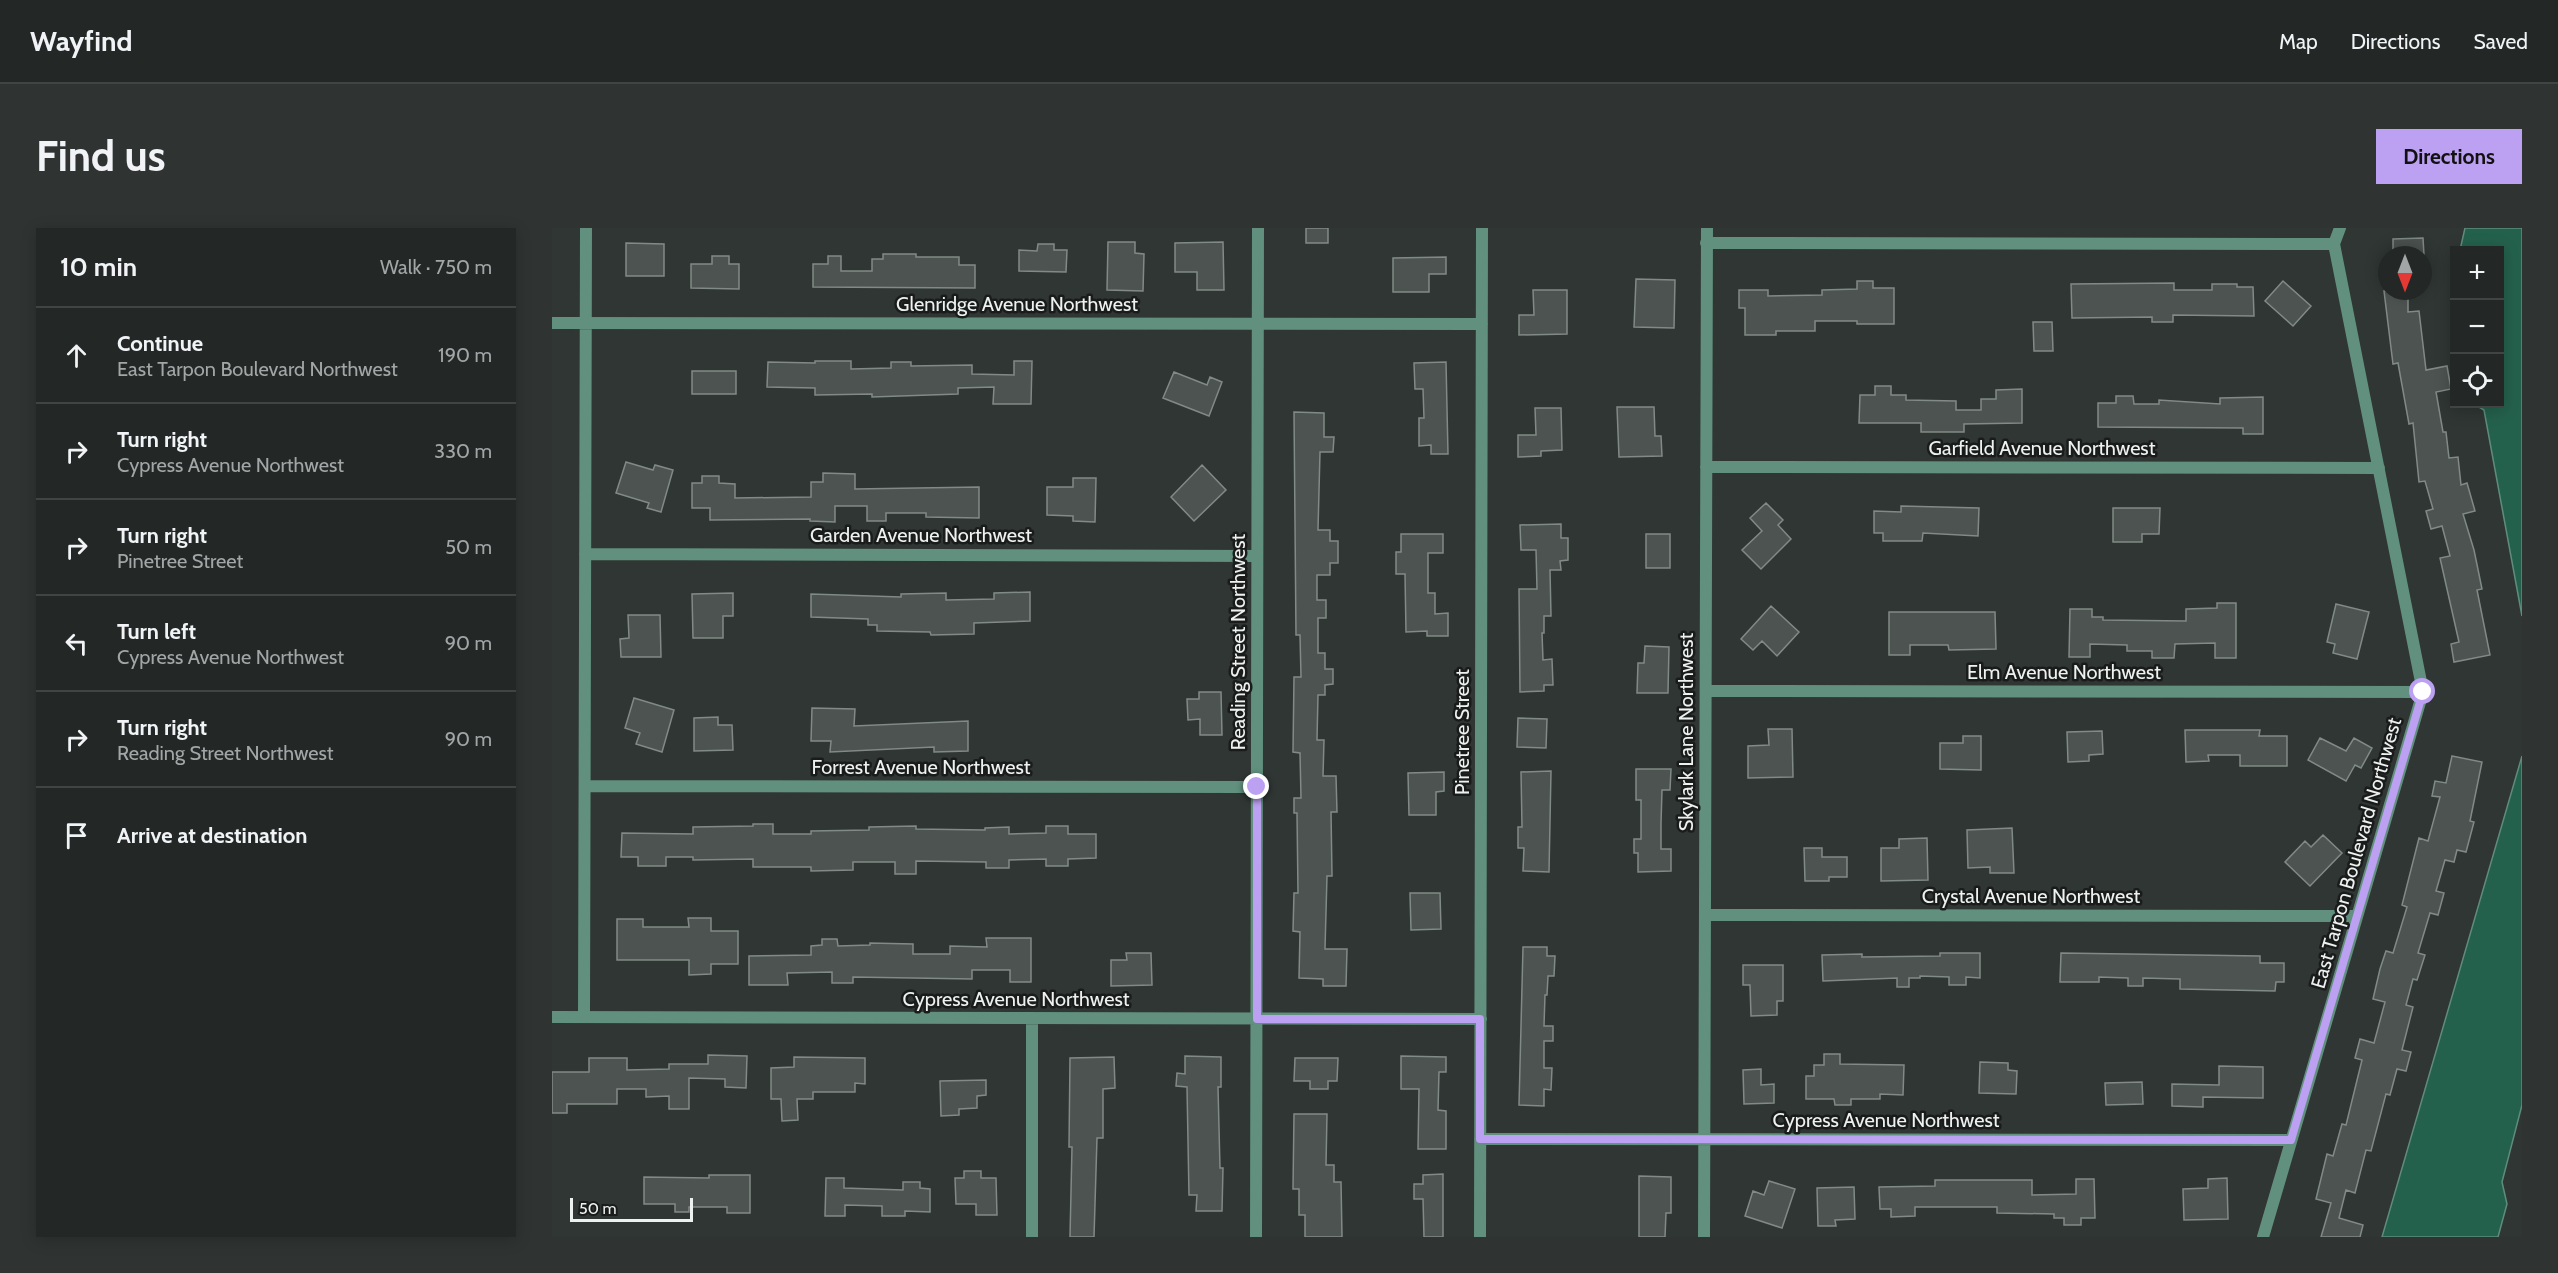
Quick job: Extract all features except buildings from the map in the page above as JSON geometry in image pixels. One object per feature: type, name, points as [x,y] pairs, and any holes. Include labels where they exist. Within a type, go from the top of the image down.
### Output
[{"type":"street","points":[[584,1017],[586,228]]},
{"type":"street","name":"Reading Street Northwest","points":[[1256,1237],[1258,228]]},
{"type":"street","name":"Pinetree Street","points":[[1480,1237],[1482,228]]},
{"type":"street","name":"Skylark Lane Northwest","points":[[1704,1237],[1707,228]]},
{"type":"street","points":[[1707,243],[2334,244],[2340,228]]},
{"type":"street","name":"East Tarpon Boulevard Northwest","points":[[2263,1237],[2423,692],[2334,244]]},
{"type":"street","name":"Glenridge Avenue Northwest","points":[[552,322],[1482,324]]},
{"type":"street","name":"Garfield Avenue Northwest","points":[[1706,467],[2379,468]]},
{"type":"street","name":"Garden Avenue Northwest","points":[[585,554],[1257,556]]},
{"type":"street","name":"Elm Avenue Northwest","points":[[1706,691],[2423,692]]},
{"type":"street","name":"Forrest Avenue Northwest","points":[[585,786],[1257,787]]},
{"type":"street","name":"Crystal Avenue Northwest","points":[[1705,915],[2357,916]]},
{"type":"street","name":"Cypress Avenue Northwest","points":[[552,1017],[1480,1019]]},
{"type":"street","points":[[1032,1018],[1032,1237]]},
{"type":"street","name":"Cypress Avenue Northwest","points":[[1480,1139],[2291,1140]]},
{"type":"shaded area","points":[[2465,228],[2522,228],[2522,616],[2484,410],[2481,408],[2504,408],[2504,246],[2461,246]]},
{"type":"shaded area","points":[[2522,756],[2522,1105],[2502,1182],[2507,1204],[2498,1237],[2382,1237]]},
{"type":"route","points":[[1257,787],[1257,1019],[1480,1019],[1480,1139],[2291,1140],[2423,692]]}]
